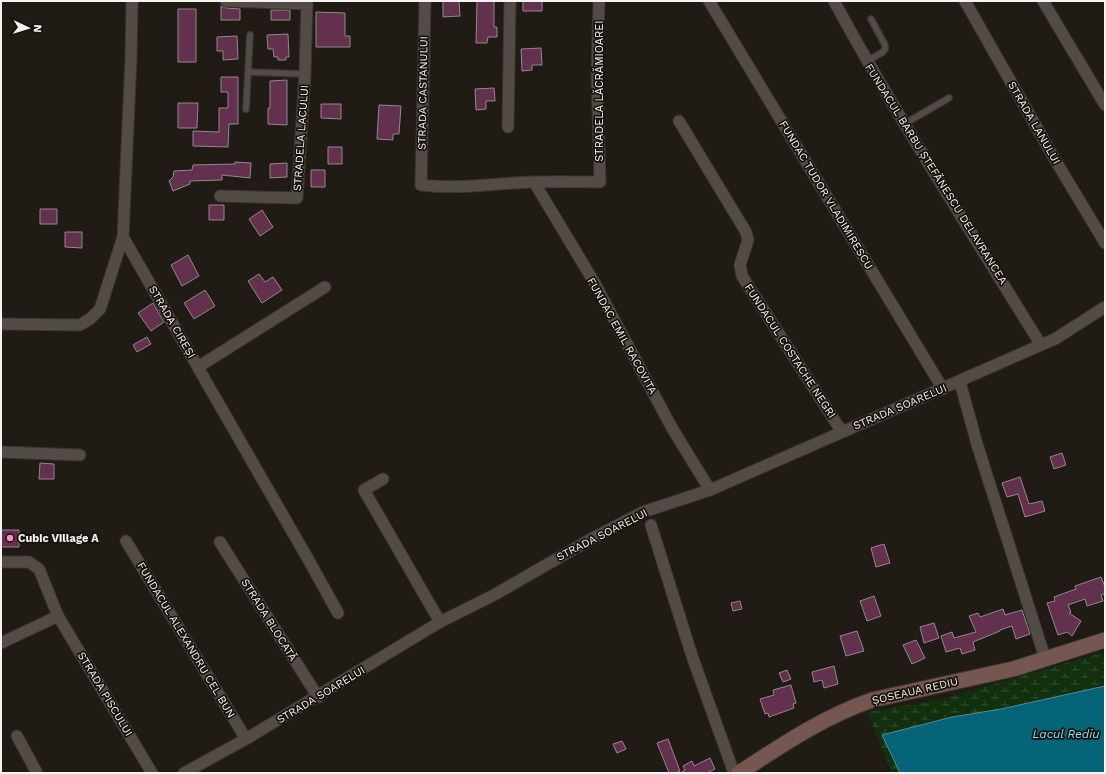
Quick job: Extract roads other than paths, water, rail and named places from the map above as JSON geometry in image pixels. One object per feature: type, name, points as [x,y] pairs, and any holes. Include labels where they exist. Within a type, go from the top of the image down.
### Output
[{"type":"main road","name":"ȘOSEAUA REDIU","points":[[740,773],[794,736],[849,708],[879,698],[1012,669],[1105,640]]},
{"type":"street","points":[[1,324],[80,325],[90,319],[100,309],[123,237],[131,66],[132,1]]},
{"type":"street","points":[[226,1],[307,3]]},
{"type":"street","name":"STRADA CASTANULUI","points":[[425,1],[421,186],[440,188],[470,187],[534,182]]},
{"type":"street","points":[[508,127],[510,1]]},
{"type":"street","name":"STRADELA LĂCRĂMIOAREI","points":[[534,182],[600,182],[597,74],[599,1]]},
{"type":"street","name":"FUNDAC TUDOR VLADIMIRESCU","points":[[709,1],[943,389]]},
{"type":"street","name":"FUNDACUL BARBU ȘTEFĂNESCU DELAVRANCEA","points":[[834,1],[904,125],[1041,345]]},
{"type":"street","name":"STRADA LANULUI","points":[[965,1],[1054,158],[1105,243]]},
{"type":"street","points":[[1044,1],[1105,104]]},
{"type":"street","name":"STRADELA LACULUI","points":[[220,196],[297,198],[305,74],[307,3]]},
{"type":"street","name":"FUNDACUL COSTACHE NEGRI","points":[[679,121],[746,232],[748,240],[740,265],[742,276],[842,432]]},
{"type":"street","name":"FUNDAC EMIL RACOVITA","points":[[534,182],[594,282],[672,428],[710,490]]},
{"type":"street","name":"STRADA CIREȘI","points":[[123,237],[338,613]]},
{"type":"street","points":[[198,367],[325,287]]},
{"type":"street","name":"STRADA SOARELUI","points":[[184,773],[318,697],[440,622],[494,595],[593,538],[644,512],[710,490],[960,382],[1055,339],[1105,307]]},
{"type":"street","points":[[960,382],[976,444],[1045,658]]},
{"type":"street","points":[[1,452],[80,455]]},
{"type":"street","points":[[383,479],[364,490],[440,622]]},
{"type":"street","points":[[650,525],[692,656],[734,773]]},
{"type":"street","name":"FUNDACUL ALEXANDRU CEL BUN","points":[[126,541],[246,739]]},
{"type":"street","name":"STRADA BLOCATĂ","points":[[220,542],[318,697]]},
{"type":"street","name":"STRADA PISCULUI","points":[[1,562],[29,562],[39,569],[58,616],[152,773]]},
{"type":"street","points":[[1,643],[58,616]]},
{"type":"street","points":[[17,736],[36,773]]},
{"type":"lane","points":[[867,61],[883,52],[885,49],[885,46],[871,20]]},
{"type":"lane","points":[[246,108],[250,35]]},
{"type":"lane","points":[[248,72],[305,74]]},
{"type":"lane","points":[[904,125],[949,98]]},
{"type":"water","name":"Lacul Rediu","points":[[1105,686],[1105,773],[900,773],[882,735],[952,717],[1001,709]]},
{"type":"place","name":"Cubic Village A","points":[[10,538]]}]
